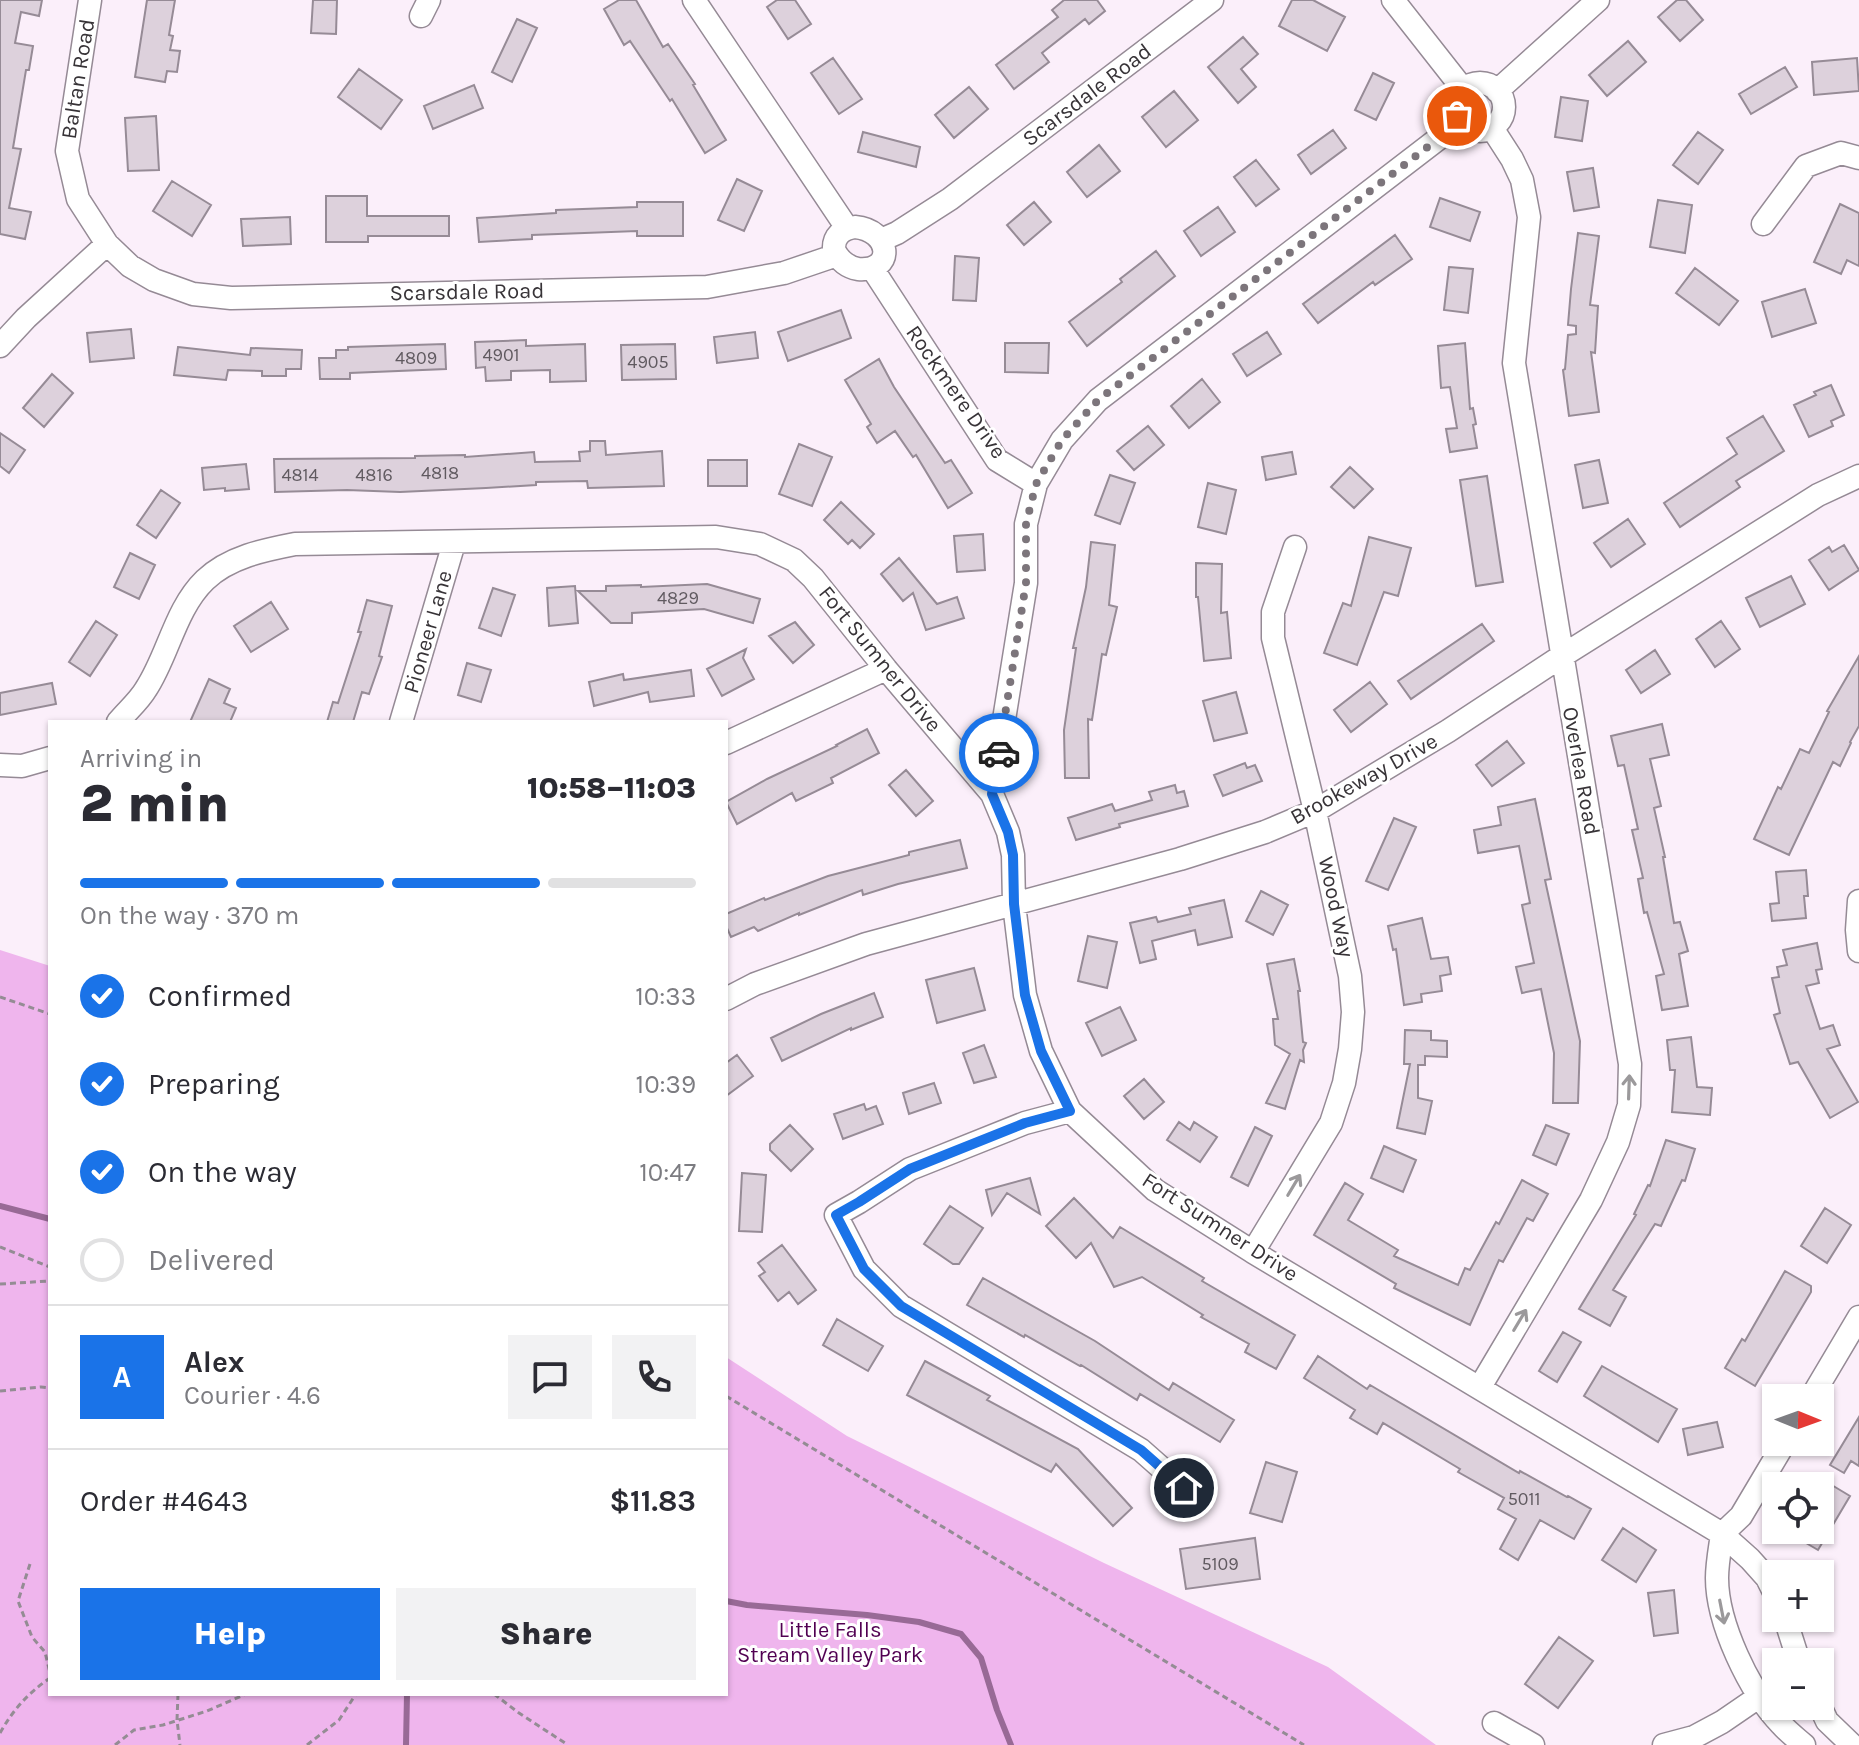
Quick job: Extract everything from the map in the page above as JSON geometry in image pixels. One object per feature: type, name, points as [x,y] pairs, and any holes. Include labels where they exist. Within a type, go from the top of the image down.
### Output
[{"type":"street","name":"Baltan Road","points":[[90,0],[67,151],[78,199],[107,244]]},
{"type":"street","points":[[694,0],[847,228]]},
{"type":"street","name":"Scarsdale Road","points":[[881,240],[950,199],[1212,0]]},
{"type":"street","points":[[1393,0],[1463,89]]},
{"type":"street","points":[[1497,91],[1598,0]]},
{"type":"street","points":[[1477,83],[1492,86],[1497,91],[1504,103],[1504,110],[1492,128],[1479,131],[1460,122],[1456,101],[1463,89],[1477,83]]},
{"type":"street","points":[[992,794],[1026,583],[1026,524],[1036,484],[1062,440],[1098,400],[1460,122]]},
{"type":"street","name":"Overlea Road","points":[[1480,1387],[1591,1200],[1618,1142],[1629,1105],[1630,1064],[1514,363],[1529,217],[1522,180],[1492,128]]},
{"type":"street","points":[[1763,224],[1806,166],[1841,153],[1859,158]]},
{"type":"street","points":[[847,228],[866,228],[881,240],[885,253],[880,264],[872,268],[852,268],[834,250],[836,238],[847,228]]},
{"type":"street","name":"Scarsdale Road","points":[[107,244],[130,266],[154,280],[193,294],[231,298],[707,287],[784,273],[837,255]]},
{"type":"street","points":[[0,346],[107,244]]},
{"type":"street","name":"Rockmere Drive","points":[[872,268],[997,460],[1036,484]]},
{"type":"street","name":"Brookeway Drive","points":[[728,998],[755,984],[866,944],[1194,854],[1265,832],[1315,811],[1448,731],[1818,495],[1859,476]]},
{"type":"street","name":"Fort Sumner Drive","points":[[120,720],[146,689],[185,607],[205,580],[253,552],[295,544],[716,537],[760,544],[794,560],[813,578],[992,794],[1008,832],[1013,855],[1014,904],[1025,995],[1041,1051],[1070,1111],[1155,1190],[1722,1534],[1762,1572]]},
{"type":"street","name":"Pioneer Lane","points":[[402,720],[454,543]]},
{"type":"street","name":"Wood Way","points":[[1253,1252],[1331,1123],[1344,1083],[1353,1012],[1350,976],[1315,811],[1273,638],[1273,612],[1295,547]]},
{"type":"street","points":[[728,742],[886,669]]},
{"type":"street","points":[[0,765],[22,766],[48,759]]},
{"type":"street","points":[[1859,901],[1859,951]]},
{"type":"street","points":[[1070,1111],[1025,1123],[910,1169],[836,1215],[864,1269],[901,1306],[1141,1450],[1184,1488]]},
{"type":"street","points":[[1819,1384],[1859,1317]]},
{"type":"street","points":[[1762,1683],[1730,1640],[1722,1616],[1717,1578],[1722,1534],[1741,1516],[1777,1456]]},
{"type":"street","points":[[1664,1745],[1694,1737],[1762,1695]]},
{"type":"street","points":[[1778,1720],[1804,1745]]},
{"type":"street","points":[[1827,1720],[1852,1745]]},
{"type":"street","points":[[1494,1723],[1533,1745]]},
{"type":"path","points":[[0,997],[48,1013]]},
{"type":"path","points":[[0,1247],[48,1266]]},
{"type":"path","points":[[0,1284],[48,1281]]},
{"type":"path","points":[[0,1391],[48,1388]]},
{"type":"path","points":[[728,1397],[1304,1745]]},
{"type":"path","points":[[30,1564],[18,1601],[32,1637],[45,1652],[48,1666]]},
{"type":"path","points":[[0,1733],[16,1707],[48,1678]]},
{"type":"path","points":[[178,1696],[180,1745]]},
{"type":"path","points":[[115,1745],[134,1730],[207,1711],[241,1696]]},
{"type":"path","points":[[307,1745],[339,1720],[355,1696]]},
{"type":"path","points":[[497,1696],[568,1745]]},
{"type":"green space","name":"Little Falls Stream Valley Park","points":[[0,950],[48,965],[48,1696],[728,1696],[728,1358],[847,1436],[1104,1563],[1328,1667],[1436,1745],[0,1745]]},
{"type":"building","points":[[0,0],[42,0],[39,16],[21,12],[15,43],[33,46],[13,148],[21,149],[9,208],[31,212],[25,239],[0,234]]},
{"type":"building","points":[[147,0],[175,0],[169,35],[173,36],[170,50],[180,51],[177,72],[167,71],[165,82],[135,77]]},
{"type":"building","points":[[313,0],[337,0],[336,34],[311,33]]},
{"type":"building","points":[[619,0],[636,0],[663,47],[668,44],[695,84],[726,140],[705,153],[672,99],[670,101],[630,41],[624,45],[604,9]]},
{"type":"building","points":[[777,0],[795,0],[811,24],[788,39],[767,7]]},
{"type":"building","points":[[1064,0],[1097,0],[1105,11],[1089,24],[1085,19],[1042,53],[1049,62],[1014,89],[996,65],[1058,17],[1052,10]]},
{"type":"building","points":[[1292,0],[1313,0],[1345,17],[1327,51],[1279,26]]},
{"type":"building","points":[[1677,0],[1686,0],[1703,20],[1680,41],[1658,17]]},
{"type":"building","points":[[517,19],[537,28],[512,82],[492,72]]},
{"type":"building","points":[[1243,37],[1258,54],[1241,69],[1256,87],[1238,103],[1208,67]]},
{"type":"building","points":[[1628,41],[1646,62],[1607,96],[1589,75]]},
{"type":"building","points":[[833,58],[862,99],[839,114],[811,73]]},
{"type":"building","points":[[1857,58],[1859,91],[1814,95],[1812,62]]},
{"type":"building","points":[[1785,67],[1797,87],[1751,114],[1739,94]]},
{"type":"building","points":[[359,69],[402,100],[381,129],[338,97]]},
{"type":"building","points":[[1373,73],[1394,83],[1376,120],[1355,110]]},
{"type":"building","points":[[474,85],[483,108],[433,129],[424,106]]},
{"type":"building","points":[[969,87],[988,109],[954,138],[935,115]]},
{"type":"building","points":[[1174,91],[1198,120],[1166,147],[1142,117]]},
{"type":"building","points":[[1561,97],[1588,101],[1582,141],[1555,137]]},
{"type":"building","points":[[156,116],[159,170],[128,171],[125,118]]},
{"type":"building","points":[[1333,130],[1346,148],[1311,174],[1298,155]]},
{"type":"building","points":[[863,132],[920,147],[916,167],[858,152]]},
{"type":"building","points":[[1698,132],[1723,150],[1698,184],[1673,165]]},
{"type":"building","points":[[1099,145],[1120,171],[1087,197],[1067,172]]},
{"type":"building","points":[[1256,160],[1279,189],[1256,206],[1234,177]]},
{"type":"building","points":[[1593,168],[1599,207],[1574,211],[1567,172]]},
{"type":"building","points":[[737,179],[762,191],[744,231],[718,220]]},
{"type":"building","points":[[172,181],[211,205],[192,236],[153,211]]},
{"type":"building","points":[[326,196],[367,196],[367,216],[449,216],[449,236],[368,236],[368,242],[326,242]]},
{"type":"building","points":[[1440,198],[1480,212],[1470,241],[1430,227]]},
{"type":"building","points":[[1658,200],[1692,205],[1685,253],[1650,247]]},
{"type":"building","points":[[637,202],[683,202],[683,236],[637,236],[637,231],[532,235],[532,239],[479,242],[477,218],[556,213],[556,210],[637,207]]},
{"type":"building","points":[[1034,202],[1051,222],[1024,245],[1007,225]]},
{"type":"building","points":[[1840,204],[1859,213],[1859,266],[1847,260],[1841,274],[1814,262]]},
{"type":"building","points":[[1218,207],[1235,232],[1201,256],[1184,231]]},
{"type":"building","points":[[290,217],[291,244],[243,246],[241,219]]},
{"type":"building","points":[[1578,233],[1599,236],[1590,305],[1598,306],[1595,353],[1591,352],[1599,412],[1569,416],[1563,370],[1568,335],[1576,334],[1576,326],[1568,325]]},
{"type":"building","points":[[1395,235],[1412,259],[1375,285],[1373,282],[1318,323],[1303,304]]},
{"type":"building","points":[[1156,251],[1175,276],[1087,346],[1069,322],[1122,282],[1120,279]]},
{"type":"building","points":[[955,256],[979,258],[976,301],[953,300]]},
{"type":"building","points":[[1449,267],[1473,269],[1468,313],[1444,310]]},
{"type":"building","points":[[1695,268],[1738,301],[1719,325],[1676,293]]},
{"type":"building","points":[[1805,289],[1816,323],[1772,337],[1762,302]]},
{"type":"building","points":[[841,310],[851,338],[788,361],[778,332]]},
{"type":"building","points":[[131,329],[134,358],[90,362],[87,333]]},
{"type":"building","points":[[755,332],[758,358],[717,363],[714,337]]},
{"type":"building","points":[[1267,332],[1281,354],[1247,376],[1233,354]]},
{"type":"building","points":[[526,340],[526,346],[585,344],[586,381],[550,382],[550,370],[511,371],[511,380],[486,381],[485,367],[476,368],[475,342]]},
{"type":"building","points":[[1005,343],[1049,343],[1048,373],[1005,372]]},
{"type":"building","points":[[1465,343],[1470,409],[1473,408],[1476,424],[1473,425],[1477,448],[1450,452],[1446,429],[1457,428],[1450,387],[1441,388],[1438,346]]},
{"type":"building","points":[[445,344],[446,369],[350,373],[350,379],[320,379],[319,358],[336,358],[336,350]]},
{"type":"building","points":[[675,344],[676,379],[622,380],[621,345]]},
{"type":"building","points":[[178,347],[250,355],[251,348],[302,350],[301,369],[286,369],[286,376],[262,376],[262,371],[228,370],[226,380],[174,375]]},
{"type":"building","points":[[879,359],[945,463],[951,460],[972,493],[948,508],[916,455],[913,457],[895,431],[877,443],[867,427],[871,424],[845,380]]},
{"type":"building","points":[[52,374],[73,393],[44,427],[23,408]]},
{"type":"building","points":[[1202,379],[1220,402],[1189,428],[1171,406]]},
{"type":"building","points":[[1831,385],[1844,415],[1831,421],[1833,426],[1809,437],[1794,405]]},
{"type":"building","points":[[1763,416],[1784,451],[1736,481],[1740,487],[1680,527],[1664,503],[1737,454],[1727,438]]},
{"type":"building","points":[[1148,426],[1164,445],[1134,470],[1117,451]]},
{"type":"building","points":[[0,433],[25,450],[9,473],[0,466]]},
{"type":"building","points":[[590,441],[605,441],[606,455],[662,451],[664,486],[588,488],[587,481],[400,492],[275,492],[274,459],[465,457],[534,452],[535,462],[580,461],[579,452],[590,451]]},
{"type":"building","points":[[799,444],[832,457],[812,506],[779,494]]},
{"type":"building","points":[[1292,452],[1296,474],[1266,480],[1262,457]]},
{"type":"building","points":[[708,460],[747,460],[747,486],[708,486]]},
{"type":"building","points":[[1599,460],[1608,503],[1583,508],[1575,465]]},
{"type":"building","points":[[246,464],[249,489],[204,490],[202,468]]},
{"type":"building","points":[[1350,467],[1373,489],[1354,508],[1331,487]]},
{"type":"building","points":[[1110,475],[1135,483],[1120,524],[1095,515]]},
{"type":"building","points":[[1487,476],[1503,582],[1476,586],[1460,480]]},
{"type":"building","points":[[1208,483],[1236,490],[1226,534],[1198,527]]},
{"type":"building","points":[[161,490],[180,503],[156,538],[137,525]]},
{"type":"building","points":[[841,502],[874,534],[860,548],[852,540],[848,544],[824,520]]},
{"type":"building","points":[[1628,519],[1645,544],[1611,567],[1594,543]]},
{"type":"building","points":[[983,534],[985,570],[957,572],[954,536]]},
{"type":"building","points":[[1369,537],[1411,548],[1398,596],[1384,592],[1357,665],[1324,653],[1343,603],[1351,606]]},
{"type":"building","points":[[1091,542],[1115,545],[1109,605],[1117,607],[1106,655],[1102,654],[1092,720],[1088,719],[1089,778],[1065,778],[1064,730],[1076,648],[1073,648],[1086,587]]},
{"type":"building","points":[[1844,545],[1859,570],[1829,590],[1809,560],[1829,547],[1832,552]]},
{"type":"building","points":[[130,553],[155,565],[139,599],[114,587]]},
{"type":"building","points":[[899,558],[937,604],[957,597],[964,618],[926,630],[913,593],[903,601],[881,574]]},
{"type":"building","points":[[1196,563],[1222,564],[1221,613],[1227,612],[1231,658],[1204,661],[1196,597]]},
{"type":"building","points":[[1791,576],[1805,604],[1760,627],[1746,598]]},
{"type":"building","points":[[707,584],[760,599],[753,623],[704,609],[632,613],[632,623],[611,623],[578,591],[606,591],[606,586]]},
{"type":"building","points":[[575,586],[578,623],[549,626],[547,588]]},
{"type":"building","points":[[493,588],[515,595],[501,636],[479,628]]},
{"type":"building","points":[[367,600],[392,606],[379,656],[382,657],[369,694],[362,692],[354,720],[328,720],[333,702],[338,703],[361,632],[358,632]]},
{"type":"building","points":[[271,602],[288,629],[251,652],[234,626]]},
{"type":"building","points":[[96,621],[117,635],[90,676],[69,662]]},
{"type":"building","points":[[1721,621],[1740,649],[1715,667],[1696,639]]},
{"type":"building","points":[[795,622],[814,645],[793,663],[769,636]]},
{"type":"building","points":[[1482,624],[1494,641],[1411,699],[1398,681]]},
{"type":"building","points":[[746,649],[743,658],[754,679],[722,696],[707,669]]},
{"type":"building","points":[[1655,650],[1670,674],[1641,693],[1626,670]]},
{"type":"building","points":[[1859,656],[1859,726],[1840,766],[1833,762],[1789,855],[1754,839],[1778,787],[1781,789],[1800,749],[1809,753],[1827,711]]},
{"type":"building","points":[[467,663],[491,670],[481,702],[458,695]]},
{"type":"building","points":[[691,670],[694,696],[650,702],[648,692],[594,706],[589,682],[623,674],[624,680]]},
{"type":"building","points":[[209,679],[230,689],[224,703],[236,708],[231,720],[191,720]]},
{"type":"building","points":[[1370,682],[1387,704],[1351,732],[1334,710]]},
{"type":"building","points":[[52,683],[56,704],[0,715],[0,693]]},
{"type":"building","points":[[1236,692],[1247,733],[1214,741],[1203,701]]},
{"type":"building","points":[[1662,724],[1669,755],[1650,759],[1661,806],[1654,808],[1665,857],[1674,923],[1680,922],[1688,951],[1679,954],[1688,1006],[1662,1010],[1656,976],[1664,974],[1647,912],[1644,913],[1638,879],[1643,878],[1632,830],[1638,829],[1624,765],[1618,766],[1611,736]]},
{"type":"building","points":[[867,729],[879,753],[831,778],[833,783],[796,801],[792,793],[737,824],[728,801]]},
{"type":"building","points":[[1507,741],[1524,763],[1492,786],[1476,765]]},
{"type":"building","points":[[1245,763],[1247,768],[1255,765],[1262,781],[1223,796],[1214,775]]},
{"type":"building","points":[[906,770],[933,801],[916,816],[889,785]]},
{"type":"building","points":[[1175,785],[1177,793],[1184,791],[1188,806],[1119,824],[1120,827],[1076,840],[1068,818],[1112,804],[1115,811],[1152,800],[1149,792]]},
{"type":"building","points":[[1535,799],[1551,879],[1545,880],[1580,1041],[1578,1103],[1553,1103],[1554,1053],[1541,989],[1522,993],[1516,967],[1534,963],[1522,905],[1530,903],[1519,846],[1478,853],[1474,830],[1501,825],[1498,807]]},
{"type":"building","points":[[1394,818],[1416,827],[1388,890],[1366,881]]},
{"type":"building","points":[[960,840],[967,868],[863,895],[862,890],[758,931],[754,927],[731,937],[728,913],[828,876],[909,855],[909,852]]},
{"type":"building","points":[[1806,870],[1806,918],[1772,921],[1770,904],[1779,903],[1776,872]]},
{"type":"building","points":[[1261,891],[1288,905],[1273,935],[1246,921]]},
{"type":"building","points":[[1224,900],[1232,937],[1198,945],[1195,930],[1152,941],[1156,959],[1140,963],[1130,923],[1156,917],[1158,922],[1191,914],[1189,908]]},
{"type":"building","points":[[1422,918],[1431,959],[1448,957],[1451,974],[1440,976],[1442,991],[1421,994],[1422,1002],[1404,1005],[1396,949],[1393,950],[1388,926]]},
{"type":"building","points":[[1088,936],[1117,942],[1107,988],[1078,981]]},
{"type":"building","points":[[1817,943],[1822,969],[1816,970],[1819,983],[1806,986],[1820,1029],[1833,1025],[1840,1045],[1827,1049],[1858,1102],[1830,1118],[1798,1062],[1790,1064],[1774,1015],[1780,1013],[1772,978],[1779,977],[1777,967],[1787,965],[1783,950]]},
{"type":"building","points":[[1294,959],[1300,991],[1303,1042],[1306,1043],[1304,1062],[1300,1060],[1285,1109],[1266,1103],[1290,1054],[1275,1045],[1273,1019],[1278,1019],[1267,964]]},
{"type":"building","points":[[974,968],[985,1010],[937,1023],[926,980]]},
{"type":"building","points":[[874,993],[883,1017],[851,1028],[782,1061],[771,1038]]},
{"type":"building","points":[[1120,1007],[1136,1040],[1102,1056],[1086,1023]]},
{"type":"building","points":[[1405,1030],[1431,1031],[1431,1040],[1447,1041],[1447,1057],[1425,1056],[1425,1065],[1418,1065],[1418,1098],[1432,1101],[1425,1134],[1397,1128],[1410,1064],[1404,1064]]},
{"type":"building","points":[[1691,1037],[1697,1087],[1712,1088],[1710,1115],[1672,1112],[1675,1070],[1670,1070],[1667,1040]]},
{"type":"building","points":[[984,1045],[996,1077],[974,1083],[963,1053]]},
{"type":"building","points":[[737,1055],[753,1076],[728,1095],[728,1062]]},
{"type":"building","points":[[1144,1079],[1164,1102],[1144,1119],[1124,1096]]},
{"type":"building","points":[[934,1083],[941,1103],[909,1114],[903,1093]]},
{"type":"building","points":[[864,1104],[866,1110],[876,1106],[883,1124],[843,1139],[834,1114]]},
{"type":"building","points":[[1179,1122],[1190,1130],[1194,1122],[1217,1137],[1200,1162],[1167,1140]]},
{"type":"building","points":[[790,1125],[813,1149],[791,1171],[770,1150],[770,1144]]},
{"type":"building","points":[[1546,1125],[1569,1134],[1556,1165],[1533,1155]]},
{"type":"building","points":[[1255,1127],[1272,1136],[1248,1186],[1231,1177]]},
{"type":"building","points":[[1666,1140],[1695,1149],[1685,1181],[1682,1180],[1661,1226],[1655,1224],[1613,1290],[1626,1297],[1610,1326],[1579,1309],[1636,1215]]},
{"type":"building","points":[[1384,1146],[1416,1160],[1403,1192],[1371,1178]]},
{"type":"building","points":[[742,1173],[766,1175],[762,1232],[739,1231]]},
{"type":"building","points":[[1030,1178],[1040,1214],[1007,1193],[992,1215],[986,1190]]},
{"type":"building","points":[[1522,1180],[1548,1194],[1533,1221],[1527,1218],[1503,1262],[1499,1260],[1470,1325],[1394,1288],[1396,1284],[1314,1235],[1345,1183],[1363,1194],[1348,1220],[1398,1250],[1394,1256],[1458,1285],[1465,1268],[1470,1270],[1496,1222],[1499,1224]]},
{"type":"building","points":[[1074,1198],[1113,1238],[1120,1227],[1204,1278],[1202,1281],[1295,1335],[1276,1369],[1245,1352],[1249,1344],[1201,1317],[1203,1315],[1142,1277],[1114,1287],[1091,1243],[1076,1258],[1046,1226]]},
{"type":"building","points":[[950,1206],[983,1228],[959,1264],[953,1264],[924,1244]]},
{"type":"building","points":[[1825,1208],[1851,1225],[1827,1263],[1801,1246]]},
{"type":"building","points":[[782,1245],[816,1290],[798,1304],[789,1292],[778,1301],[759,1276],[765,1272],[758,1263]]},
{"type":"building","points":[[1785,1271],[1811,1286],[1811,1292],[1755,1386],[1725,1368],[1742,1339],[1745,1341]]},
{"type":"building","points":[[983,1278],[1095,1341],[1169,1390],[1173,1383],[1234,1420],[1220,1442],[1140,1394],[1137,1400],[1081,1365],[967,1305]]},
{"type":"building","points":[[837,1319],[883,1346],[868,1371],[823,1345]]},
{"type":"building","points":[[1563,1332],[1581,1342],[1557,1382],[1539,1371]]},
{"type":"building","points":[[1318,1356],[1367,1389],[1370,1385],[1519,1473],[1591,1509],[1574,1539],[1540,1520],[1518,1560],[1500,1549],[1516,1519],[1498,1509],[1504,1498],[1383,1423],[1377,1434],[1350,1418],[1355,1410],[1304,1378]]},
{"type":"building","points":[[925,1361],[990,1396],[987,1400],[1078,1449],[1132,1508],[1113,1526],[1056,1464],[1051,1472],[907,1395]]},
{"type":"building","points":[[1602,1366],[1677,1409],[1658,1442],[1584,1396]]},
{"type":"building","points":[[1859,1417],[1859,1466],[1851,1461],[1844,1473],[1830,1465]]},
{"type":"building","points":[[1717,1422],[1723,1447],[1688,1455],[1683,1429]]},
{"type":"building","points":[[1266,1462],[1297,1472],[1282,1522],[1250,1513]]},
{"type":"building","points":[[1834,1486],[1850,1496],[1834,1523]]},
{"type":"building","points":[[1623,1528],[1656,1550],[1636,1582],[1602,1560]]},
{"type":"building","points":[[1255,1538],[1260,1579],[1186,1589],[1180,1549]]},
{"type":"building","points":[[1808,1544],[1822,1544],[1818,1550]]},
{"type":"building","points":[[1674,1590],[1678,1633],[1654,1636],[1648,1593]]},
{"type":"building","points":[[1559,1637],[1593,1661],[1558,1708],[1525,1684]]},
{"type":"waterway","points":[[0,1206],[48,1218]]},
{"type":"waterway","points":[[728,1601],[919,1622],[961,1634],[981,1658],[1011,1745]]},
{"type":"waterway","points":[[406,1745],[407,1696]]},
{"type":"way so far","points":[[999,753],[1026,583],[1026,524],[1036,484],[1062,440],[1098,400],[1460,122],[1457,116]]},
{"type":"route","points":[[999,753],[992,794],[1008,832],[1013,855],[1014,904],[1025,995],[1041,1051],[1070,1111],[1025,1123],[910,1169],[836,1215],[864,1269],[901,1306],[1141,1450],[1184,1488]]}]
